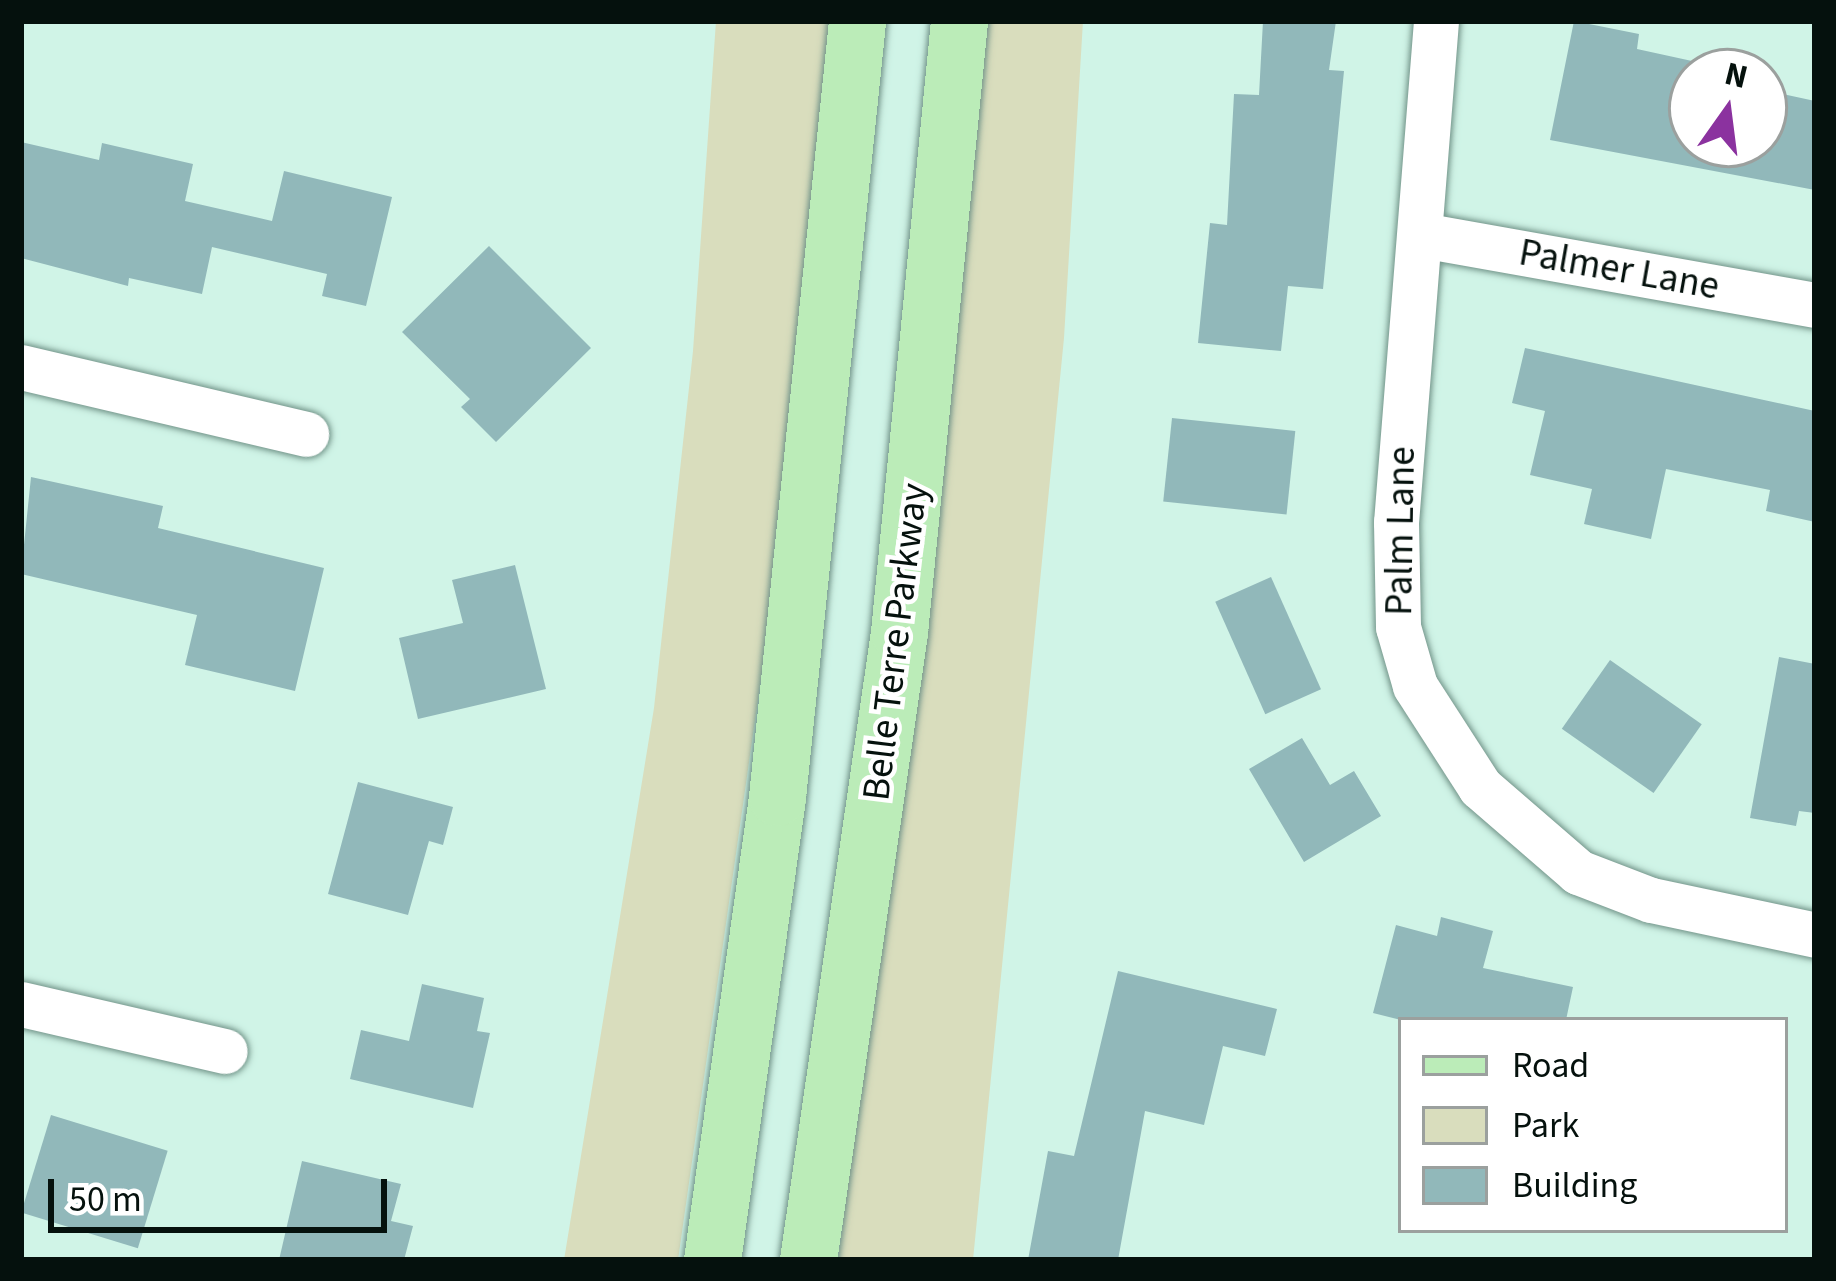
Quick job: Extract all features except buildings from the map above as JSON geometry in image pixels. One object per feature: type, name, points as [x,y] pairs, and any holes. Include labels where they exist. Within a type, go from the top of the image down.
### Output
[{"type":"main road","points":[[712,1260],[777,797],[857,21]]},
{"type":"main road","name":"Belle Terre Parkway","points":[[808,1260],[899,632],[959,21]]},
{"type":"street","name":"Palm Lane","points":[[1436,21],[1422,235],[1398,479],[1395,600],[1403,656],[1431,718],[1514,825],[1578,872],[1651,900],[1815,935]]},
{"type":"street","name":"Palmer Lane","points":[[1422,235],[1815,305]]},
{"type":"street","points":[[21,367],[306,434]]},
{"type":"street","points":[[21,1004],[225,1051]]},
{"type":"green space","points":[[716,21],[831,21],[779,552],[678,1260],[564,1260],[654,708],[693,351]]},
{"type":"green space","points":[[983,21],[1083,21],[1064,338],[973,1260],[838,1260],[951,395]]}]
